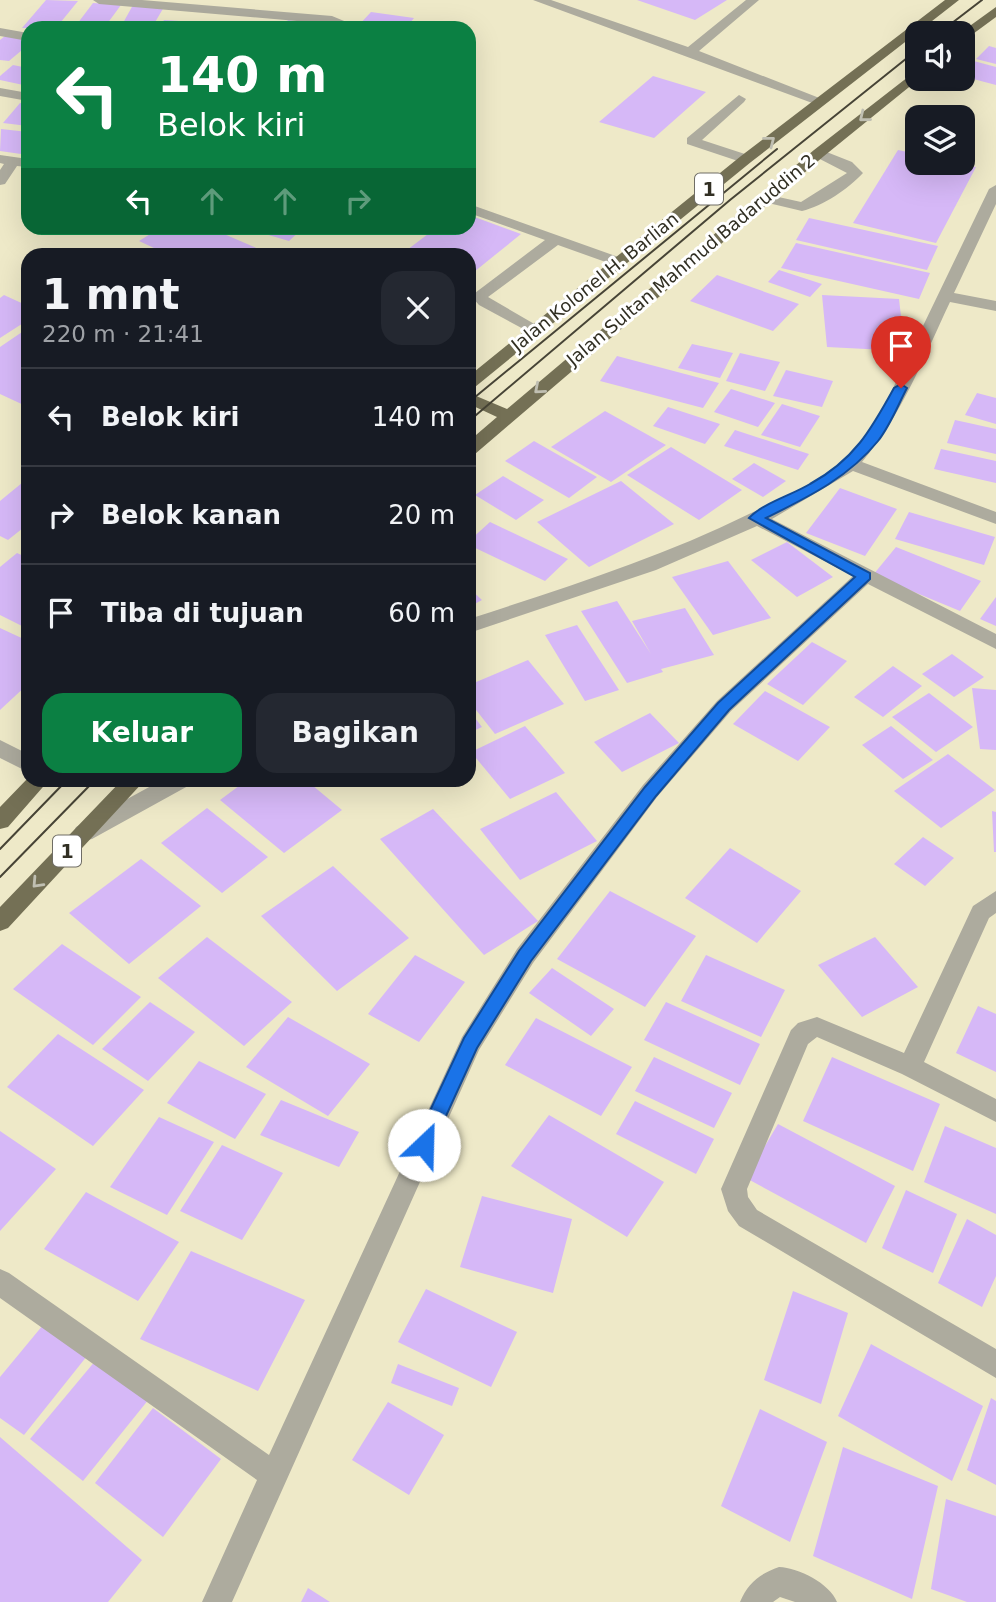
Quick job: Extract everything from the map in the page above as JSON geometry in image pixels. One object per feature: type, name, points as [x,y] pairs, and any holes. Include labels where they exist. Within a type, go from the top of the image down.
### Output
[{"type":"highway","name":"Jalan Kolonel H. Barlian","points":[[476,378],[746,159],[953,0]]},
{"type":"highway","points":[[975,29],[994,16]]},
{"type":"highway","name":"Jalan Sultan Mahmud Badaruddin 2","points":[[476,444],[765,198],[905,84]]},
{"type":"highway","points":[[476,401],[508,416]]},
{"type":"highway","points":[[0,821],[32,787]]},
{"type":"highway","name":"1","points":[[0,922],[128,787]]},
{"type":"street","points":[[99,0],[337,21]]},
{"type":"street","points":[[539,0],[690,52],[820,101]]},
{"type":"street","points":[[690,52],[753,0]]},
{"type":"street","points":[[0,32],[21,36]]},
{"type":"street","points":[[0,92],[21,96]]},
{"type":"street","points":[[739,99],[692,141],[746,159]]},
{"type":"street","points":[[765,198],[802,207],[813,203],[856,173],[847,165],[819,153]]},
{"type":"street","points":[[0,181],[14,161]]},
{"type":"street","points":[[476,624],[649,566],[709,542],[817,486],[850,464],[874,437],[890,411],[996,189]]},
{"type":"street","points":[[476,210],[619,262]]},
{"type":"street","points":[[536,329],[484,303],[479,296],[556,239]]},
{"type":"street","points":[[944,296],[996,306]]},
{"type":"street","points":[[850,464],[996,518]]},
{"type":"street","points":[[756,518],[996,642]]},
{"type":"street","points":[[217,1602],[470,1044],[525,956],[650,792],[724,706],[865,576]]},
{"type":"street","points":[[0,748],[21,760]]},
{"type":"street","points":[[82,834],[168,787]]},
{"type":"street","points":[[910,1067],[981,912],[996,900]]},
{"type":"street","points":[[996,1111],[910,1067],[817,1027],[802,1032],[734,1184],[735,1200],[748,1218],[996,1364]]},
{"type":"street","points":[[0,1282],[274,1475]]},
{"type":"street","points":[[755,1602],[767,1586],[779,1580],[790,1583],[822,1602]]},
{"type":"building","points":[[46,0],[78,1],[62,21],[28,21]]},
{"type":"building","points":[[637,0],[727,0],[695,20]]},
{"type":"building","points":[[93,3],[121,5],[109,21],[79,21]]},
{"type":"building","points":[[133,5],[164,7],[156,21],[124,21]]},
{"type":"building","points":[[371,12],[414,18],[412,21],[363,21]]},
{"type":"building","points":[[5,36],[21,39],[21,51],[9,61],[0,60],[0,40]]},
{"type":"building","points":[[989,46],[996,48],[996,64],[976,59]]},
{"type":"building","points":[[975,61],[996,67],[996,85],[975,79]]},
{"type":"building","points":[[13,65],[21,67],[21,84],[0,80],[0,76]]},
{"type":"building","points":[[653,76],[706,92],[654,138],[599,122]]},
{"type":"building","points":[[20,103],[21,103],[21,125],[3,123]]},
{"type":"building","points":[[1,129],[21,131],[21,154],[0,151]]},
{"type":"building","points":[[898,150],[905,151],[905,175],[972,175],[936,243],[853,223]]},
{"type":"building","points":[[476,218],[521,234],[476,270],[476,248],[410,248],[427,235],[476,235]]},
{"type":"building","points":[[809,218],[938,246],[927,270],[796,240]]},
{"type":"building","points":[[149,235],[226,235],[256,248],[154,248],[139,241]]},
{"type":"building","points":[[269,235],[295,235],[289,241]]},
{"type":"building","points":[[796,243],[930,273],[919,299],[781,268]]},
{"type":"building","points":[[779,270],[822,284],[810,297],[768,282]]},
{"type":"building","points":[[717,275],[799,304],[773,331],[690,301]]},
{"type":"building","points":[[4,295],[21,303],[21,324],[0,338],[0,298]]},
{"type":"building","points":[[822,295],[899,299],[905,351],[827,347]]},
{"type":"building","points":[[21,333],[21,404],[0,394],[0,347]]},
{"type":"building","points":[[692,344],[733,353],[720,378],[678,368]]},
{"type":"building","points":[[740,353],[780,362],[765,391],[726,381]]},
{"type":"building","points":[[617,356],[719,383],[703,408],[600,381]]},
{"type":"building","points":[[786,370],[833,381],[822,407],[773,396]]},
{"type":"building","points":[[731,389],[775,403],[758,427],[714,412]]},
{"type":"building","points":[[977,393],[996,398],[996,424],[965,415]]},
{"type":"building","points":[[782,404],[820,416],[800,447],[761,435]]},
{"type":"building","points":[[668,407],[720,424],[705,444],[653,426]]},
{"type":"building","points":[[605,411],[666,445],[611,482],[551,447]]},
{"type":"building","points":[[955,420],[996,429],[996,454],[947,443]]},
{"type":"building","points":[[735,430],[809,454],[798,470],[724,446]]},
{"type":"building","points":[[534,441],[597,477],[569,498],[505,461]]},
{"type":"building","points":[[671,447],[742,490],[699,520],[627,475]]},
{"type":"building","points":[[941,449],[996,461],[996,483],[934,469]]},
{"type":"building","points":[[754,463],[786,481],[763,497],[732,479]]},
{"type":"building","points":[[503,476],[544,500],[516,520],[476,494]]},
{"type":"building","points":[[621,481],[674,524],[589,567],[537,522]]},
{"type":"building","points":[[21,484],[21,530],[8,540],[0,536],[0,501]]},
{"type":"building","points":[[840,488],[897,509],[865,556],[806,533]]},
{"type":"building","points":[[909,512],[995,537],[984,565],[895,539]]},
{"type":"building","points":[[490,522],[568,559],[545,581],[476,548],[476,535]]},
{"type":"building","points":[[787,542],[833,577],[797,597],[751,560]]},
{"type":"building","points":[[896,547],[981,581],[960,611],[873,575]]},
{"type":"building","points":[[17,553],[21,555],[21,626],[0,615],[0,567]]},
{"type":"building","points":[[728,561],[771,618],[713,635],[672,577]]},
{"type":"building","points":[[996,597],[996,626],[980,619]]},
{"type":"building","points":[[617,601],[651,654],[632,621],[685,608],[714,655],[661,669],[663,672],[627,683],[581,611]]},
{"type":"building","points":[[577,625],[619,690],[585,701],[545,635]]},
{"type":"building","points":[[0,628],[21,638],[21,690],[0,710]]},
{"type":"building","points":[[812,642],[847,661],[803,705],[767,684]]},
{"type":"building","points":[[952,654],[984,677],[954,697],[922,674]]},
{"type":"building","points":[[528,660],[564,704],[495,734],[476,710],[476,682]]},
{"type":"building","points":[[893,666],[922,686],[883,717],[854,697]]},
{"type":"building","points":[[972,688],[996,690],[996,750],[980,749]]},
{"type":"building","points":[[765,691],[830,727],[798,761],[733,724]]},
{"type":"building","points":[[929,693],[973,727],[936,752],[892,717]]},
{"type":"building","points":[[650,713],[679,743],[622,772],[594,742]]},
{"type":"building","points":[[476,719],[482,727],[476,730]]},
{"type":"building","points":[[525,726],[565,773],[510,799],[476,758],[476,750]]},
{"type":"building","points":[[891,726],[933,760],[903,779],[862,745]]},
{"type":"building","points":[[948,754],[995,790],[941,828],[894,791]]},
{"type":"building","points":[[238,787],[314,787],[342,810],[284,853],[220,800]]},
{"type":"building","points":[[556,792],[597,841],[520,880],[480,829]]},
{"type":"building","points":[[207,808],[268,857],[222,893],[161,843]]},
{"type":"building","points":[[433,809],[538,921],[484,955],[380,839]]},
{"type":"building","points":[[992,811],[996,812],[996,852],[994,852]]},
{"type":"building","points":[[923,837],[954,858],[925,886],[894,864]]},
{"type":"building","points":[[730,848],[801,891],[757,943],[685,898]]},
{"type":"building","points":[[141,859],[201,906],[129,964],[69,913]]},
{"type":"building","points":[[333,866],[409,938],[337,991],[261,916]]},
{"type":"building","points":[[610,891],[696,936],[645,1007],[557,959]]},
{"type":"building","points":[[207,937],[292,1002],[244,1046],[158,978]]},
{"type":"building","points":[[875,937],[918,987],[862,1017],[818,965]]},
{"type":"building","points":[[62,944],[141,997],[93,1045],[13,989]]},
{"type":"building","points":[[415,955],[465,982],[419,1042],[368,1014]]},
{"type":"building","points":[[706,955],[785,990],[761,1037],[681,1001]]},
{"type":"building","points":[[552,968],[614,1009],[591,1036],[529,993]]},
{"type":"building","points":[[150,1002],[195,1032],[148,1081],[102,1049]]},
{"type":"building","points":[[666,1002],[760,1044],[740,1085],[644,1040]]},
{"type":"building","points":[[978,1006],[996,1014],[996,1072],[956,1053]]},
{"type":"building","points":[[288,1017],[370,1064],[328,1116],[246,1067]]},
{"type":"building","points":[[536,1018],[632,1067],[601,1116],[505,1065]]},
{"type":"building","points":[[58,1034],[144,1090],[93,1146],[7,1087]]},
{"type":"building","points":[[654,1057],[732,1093],[714,1128],[635,1091]]},
{"type":"building","points":[[832,1057],[940,1104],[913,1171],[803,1121]]},
{"type":"building","points":[[199,1061],[266,1094],[235,1139],[167,1103]]},
{"type":"building","points":[[281,1100],[359,1132],[339,1167],[260,1135]]},
{"type":"building","points":[[635,1101],[714,1139],[696,1174],[616,1134]]},
{"type":"building","points":[[549,1115],[664,1182],[627,1237],[511,1166]]},
{"type":"building","points":[[159,1117],[214,1142],[167,1215],[110,1187]]},
{"type":"building","points":[[778,1124],[895,1186],[866,1243],[746,1178]]},
{"type":"building","points":[[945,1126],[996,1148],[996,1214],[924,1182]]},
{"type":"building","points":[[0,1131],[56,1169],[0,1231]]},
{"type":"building","points":[[222,1145],[283,1173],[242,1240],[180,1211]]},
{"type":"building","points":[[906,1190],[957,1214],[933,1273],[882,1248]]},
{"type":"building","points":[[86,1192],[179,1242],[138,1301],[44,1249]]},
{"type":"building","points":[[482,1196],[572,1219],[553,1293],[460,1267]]},
{"type":"building","points":[[967,1219],[996,1235],[996,1276],[982,1307],[938,1283]]},
{"type":"building","points":[[191,1251],[305,1300],[258,1391],[140,1339]]},
{"type":"building","points":[[426,1289],[517,1332],[491,1387],[398,1342]]},
{"type":"building","points":[[793,1291],[848,1313],[821,1404],[764,1380]]},
{"type":"building","points":[[43,1325],[87,1356],[24,1435],[0,1418],[0,1377]]},
{"type":"building","points":[[871,1344],[983,1406],[952,1481],[838,1416]]},
{"type":"building","points":[[96,1360],[149,1399],[83,1481],[30,1439]]},
{"type":"building","points":[[398,1364],[459,1388],[452,1406],[391,1383]]},
{"type":"building","points":[[991,1398],[996,1401],[996,1485],[967,1470]]},
{"type":"building","points":[[388,1402],[444,1435],[409,1495],[352,1460]]},
{"type":"building","points":[[153,1408],[221,1459],[163,1537],[95,1483]]},
{"type":"building","points":[[760,1409],[827,1442],[790,1542],[721,1506]]},
{"type":"building","points":[[0,1437],[142,1560],[108,1602],[0,1602]]},
{"type":"building","points":[[843,1447],[938,1486],[912,1599],[813,1556]]},
{"type":"building","points":[[946,1499],[996,1516],[996,1602],[967,1602],[931,1589]]},
{"type":"building","points":[[308,1588],[330,1602],[301,1602]]},
{"type":"tram line","points":[[955,21],[982,0]]},
{"type":"tram line","points":[[476,415],[730,200],[905,60]]},
{"type":"tram line","points":[[476,396],[777,149]]},
{"type":"tram line","points":[[0,849],[60,787]]},
{"type":"tram line","points":[[0,877],[88,787]]},
{"type":"route","points":[[424,1145],[470,1044],[525,956],[650,792],[724,706],[865,576],[756,518],[783,506],[850,464],[874,437],[901,388]]}]
